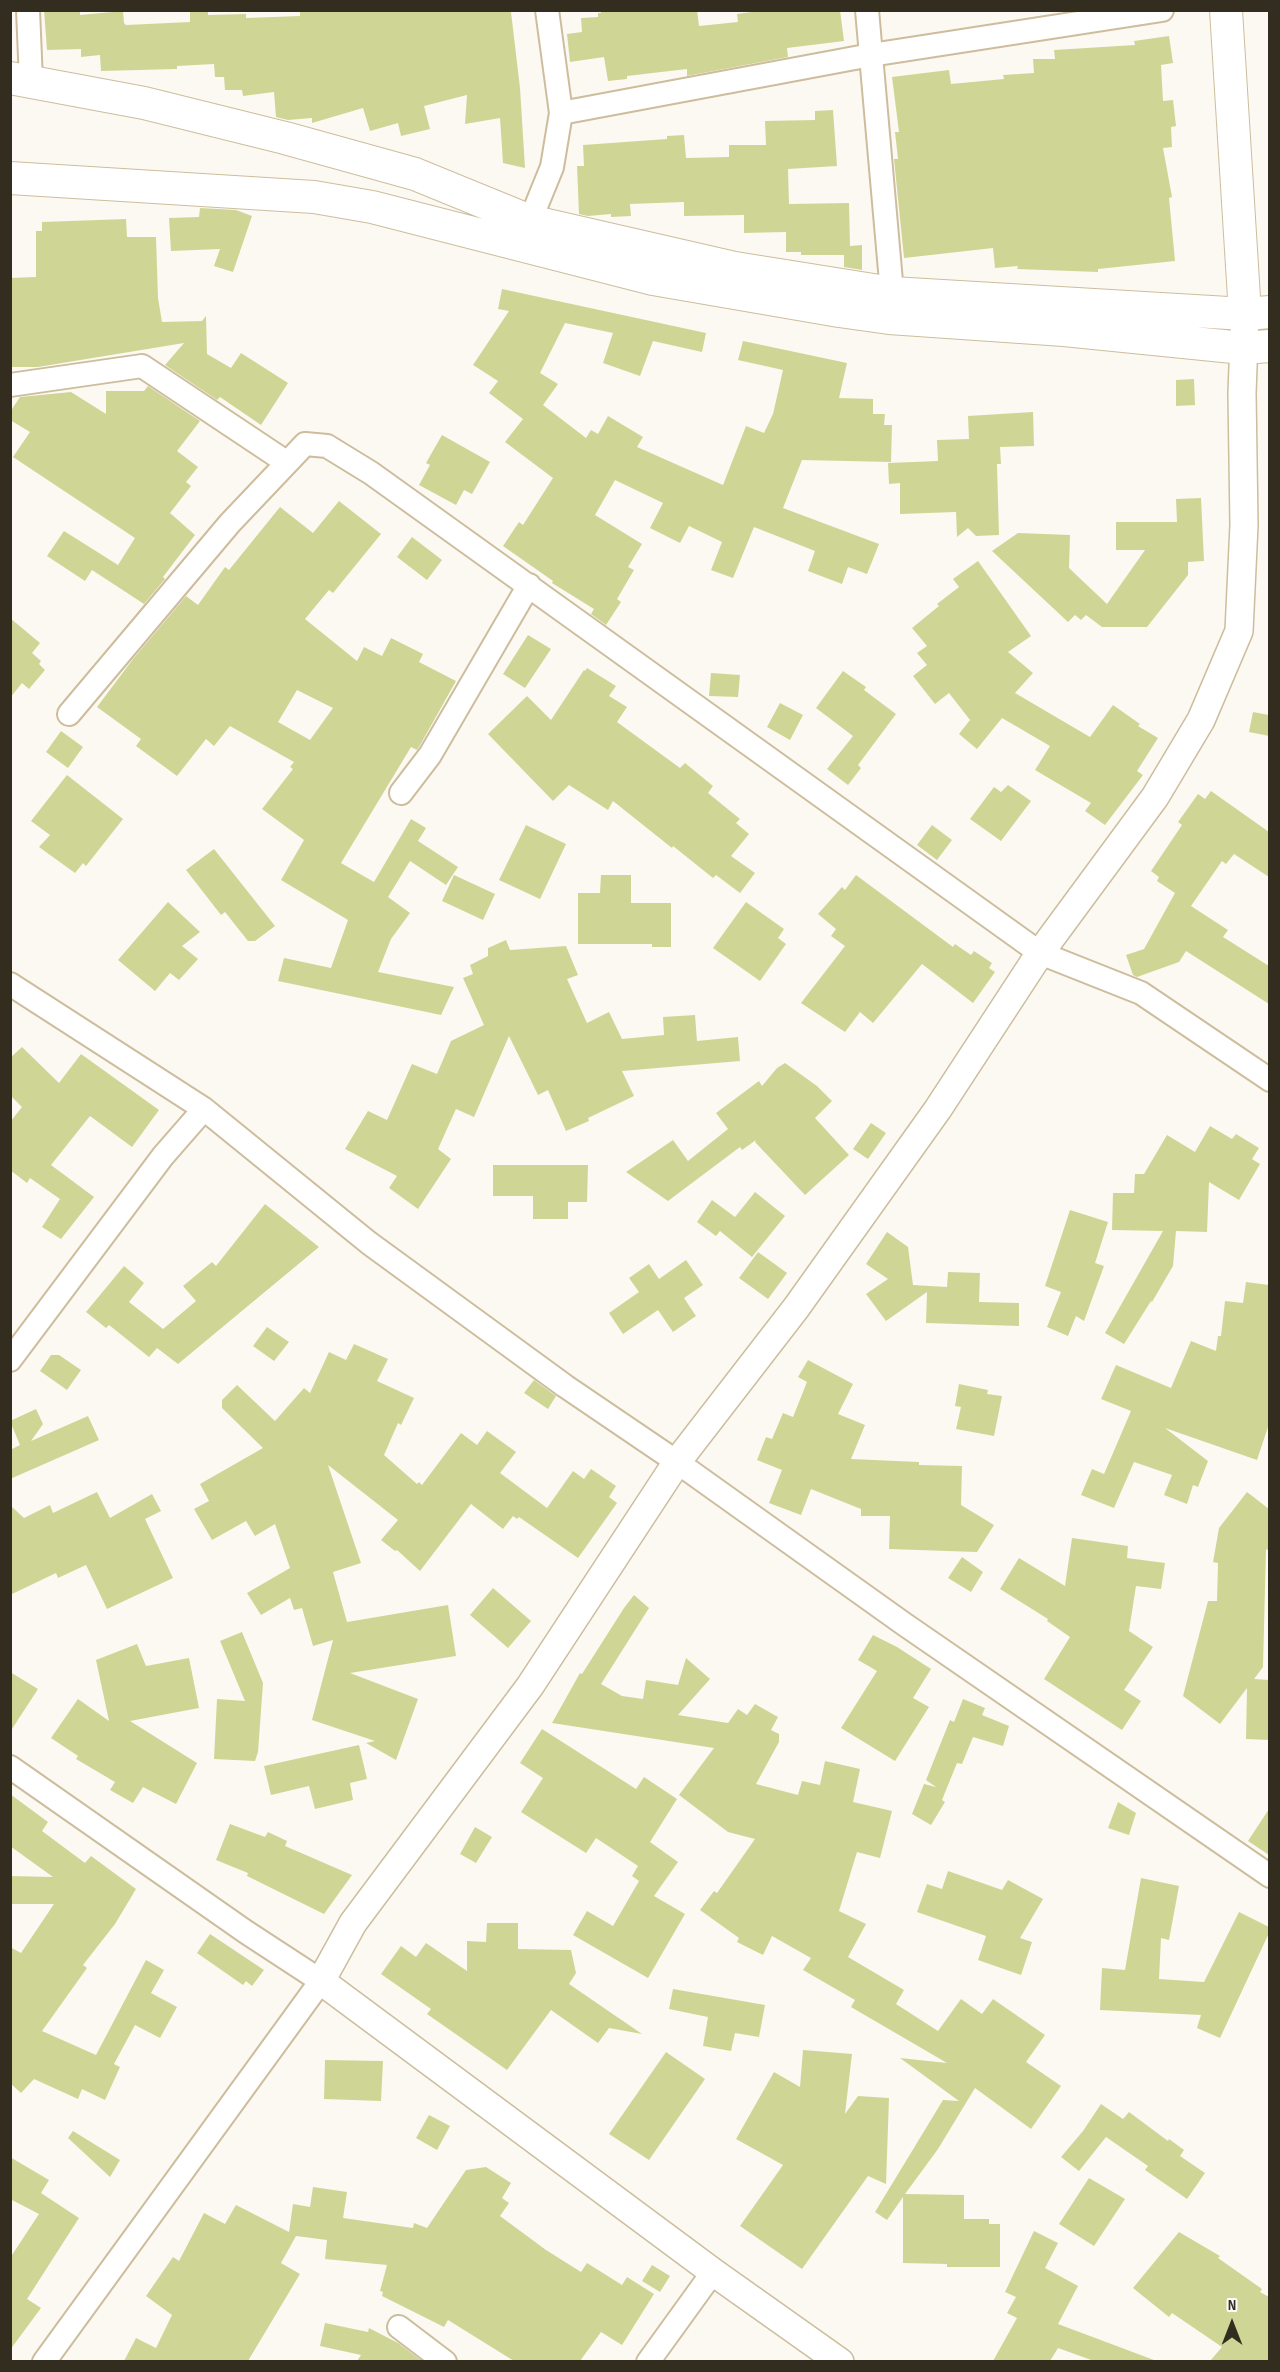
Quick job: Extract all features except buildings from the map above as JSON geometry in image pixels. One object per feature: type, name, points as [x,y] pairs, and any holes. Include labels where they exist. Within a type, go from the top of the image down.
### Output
[{"type":"main road","points":[[21,80],[144,103],[285,138],[415,174],[530,221],[735,268],[892,293],[1257,313],[1226,10]]},
{"type":"main road","points":[[10,178],[314,196],[372,207],[653,279],[839,310],[889,318],[1065,330],[1256,347]]},
{"type":"street","points":[[21,80],[28,10]]},
{"type":"street","points":[[530,221],[552,167],[561,113],[548,10]]},
{"type":"street","points":[[867,10],[892,293]]},
{"type":"street","points":[[561,113],[871,55],[1162,10]]},
{"type":"street","points":[[44,2361],[321,1981],[353,1923],[530,1686],[677,1462],[803,1299],[938,1109],[1040,953],[1155,796],[1201,720],[1239,631],[1257,313]]},
{"type":"street","points":[[10,385],[142,366],[286,462]]},
{"type":"street","points":[[69,714],[230,523],[286,462],[305,444],[327,446],[371,473],[529,585],[1040,953],[1141,993],[1269,1080]]},
{"type":"street","points":[[401,793],[430,755],[529,585]]},
{"type":"street","points":[[10,984],[204,1108],[369,1243],[565,1386],[1269,1876]]},
{"type":"street","points":[[10,1360],[163,1156],[204,1108]]},
{"type":"street","points":[[10,1767],[246,1932],[321,1981],[713,2272],[840,2361]]},
{"type":"street","points":[[648,2361],[713,2272]]},
{"type":"street","points":[[399,2326],[445,2361]]}]
